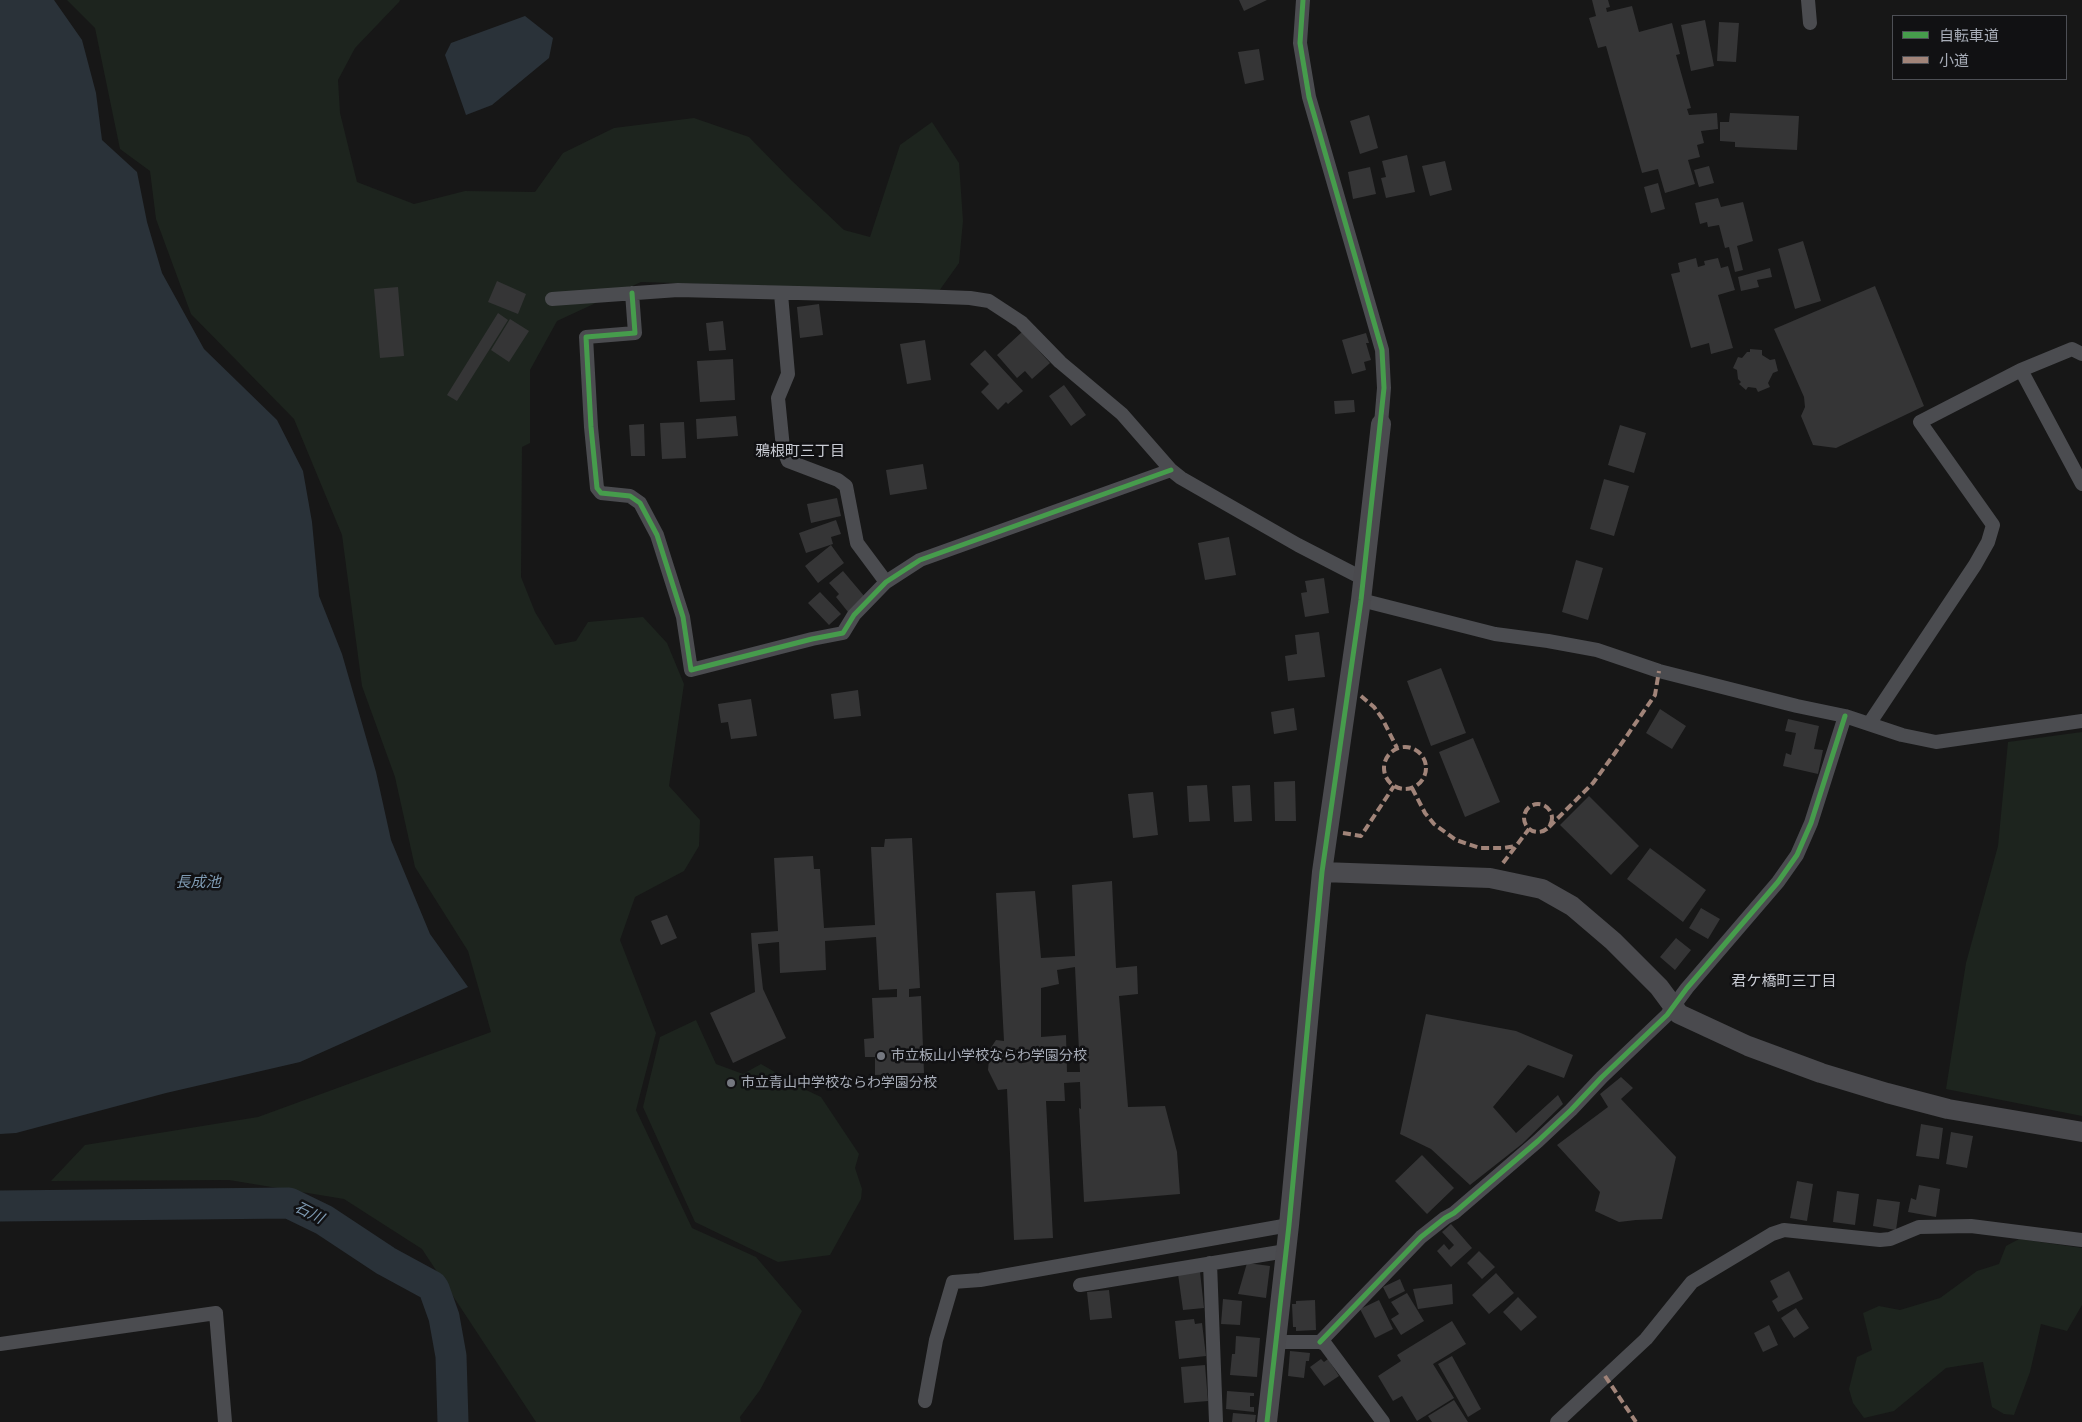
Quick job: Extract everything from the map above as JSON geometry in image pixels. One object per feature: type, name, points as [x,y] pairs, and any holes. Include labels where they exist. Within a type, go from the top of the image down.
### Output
[{"type":"street","points":[[1267,1422],[1289,1225],[1322,872],[1361,600],[1384,388],[1382,350],[1309,98],[1300,43],[1303,0]]},
{"type":"street","points":[[1808,0],[1810,23]]},
{"type":"street","points":[[552,299],[678,290],[781,294],[935,296],[989,301],[1021,322],[1060,362],[1122,414],[1171,470],[1195,486],[1298,545],[1362,578]]},
{"type":"street","points":[[632,293],[635,333],[586,337],[591,427],[597,488],[602,493],[630,496],[640,503],[657,535],[683,617],[690,670],[812,638],[844,633],[854,615],[886,582],[920,560],[1171,470]]},
{"type":"street","points":[[781,294],[788,374],[778,398],[783,448],[788,461],[838,480],[846,486],[857,543],[886,582]]},
{"type":"street","points":[[1869,724],[1976,565],[1988,542],[1992,525],[1920,422],[2021,370],[2072,349],[2082,354]]},
{"type":"street","points":[[2021,370],[2082,484]]},
{"type":"street","points":[[1361,600],[1495,634],[1597,650],[1659,671],[1845,716],[1902,735],[1936,742],[2082,721]]},
{"type":"street","points":[[1320,1342],[1421,1237],[1454,1213],[1565,1116],[1667,1015],[1778,882],[1797,855],[1811,823],[1845,716]]},
{"type":"street","points":[[1322,872],[1490,878],[1542,889],[1572,906],[1613,941],[1659,987],[1679,1014],[1748,1046],[1821,1073],[1948,1109],[2082,1132]]},
{"type":"street","points":[[925,1401],[936,1340],[953,1282],[980,1280],[1289,1225]]},
{"type":"street","points":[[1557,1422],[1646,1339],[1692,1282],[1772,1234],[1784,1230],[1880,1240],[1890,1239],[1919,1227],[1971,1226],[2082,1240]]},
{"type":"street","points":[[1080,1284],[1286,1251]]},
{"type":"street","points":[[1210,1263],[1216,1422]]},
{"type":"street","points":[[0,1344],[216,1313],[226,1422]]},
{"type":"street","points":[[1276,1342],[1320,1342],[1325,1344],[1383,1422]]},
{"type":"shaded area","points":[[67,0],[400,0],[355,48],[338,80],[340,113],[357,182],[414,204],[465,191],[535,192],[563,153],[614,128],[694,118],[749,137],[844,230],[870,237],[900,145],[932,122],[959,163],[963,221],[959,263],[939,291],[641,282],[557,321],[530,370],[530,443],[522,447],[521,577],[535,612],[555,645],[576,641],[588,622],[643,617],[667,643],[684,684],[669,786],[700,820],[699,846],[684,871],[635,897],[620,940],[656,1033],[636,1110],[692,1228],[756,1257],[802,1311],[760,1390],[740,1417],[741,1422],[536,1422],[422,1249],[344,1199],[229,1180],[51,1181],[85,1145],[258,1117],[491,1032],[468,951],[415,867],[395,777],[362,686],[342,535],[294,419],[191,314],[156,219],[150,171],[120,149],[95,28]]},
{"type":"shaded area","points":[[2082,732],[2082,1116],[1946,1089],[1966,963],[1998,846],[2008,742]]},
{"type":"shaded area","points":[[696,1020],[716,1064],[743,1074],[761,1064],[821,1097],[859,1154],[855,1168],[862,1189],[861,1199],[830,1255],[778,1262],[695,1222],[643,1107],[660,1037]]},
{"type":"shaded area","points":[[2019,1239],[2082,1248],[2082,1305],[2067,1331],[2041,1324],[2030,1372],[2014,1415],[2004,1414],[1992,1407],[1983,1362],[1946,1368],[1894,1411],[1864,1418],[1853,1403],[1849,1389],[1857,1357],[1872,1350],[1863,1313],[1879,1306],[1900,1310],[1940,1298],[1977,1271],[1999,1264],[2006,1246]]},
{"type":"water","name":"長成池","points":[[0,0],[54,0],[82,40],[96,93],[102,140],[137,172],[147,222],[162,273],[204,349],[277,420],[303,471],[312,522],[319,596],[342,654],[376,772],[391,840],[430,934],[468,987],[300,1062],[166,1093],[16,1133],[0,1134]]},
{"type":"water","points":[[525,16],[553,38],[549,58],[492,105],[466,115],[445,55],[451,43]]},
{"type":"building","points":[[1239,0],[1267,0],[1244,11]]},
{"type":"building","points":[[1592,0],[1608,0],[1610,7],[1606,8],[1607,12],[1632,6],[1639,32],[1672,23],[1680,54],[1676,55],[1691,108],[1687,109],[1689,115],[1717,113],[1718,129],[1701,131],[1704,143],[1697,145],[1700,157],[1688,160],[1695,184],[1665,193],[1658,169],[1642,173],[1606,46],[1598,48],[1589,18],[1596,16]]},
{"type":"building","points":[[1705,20],[1714,66],[1691,71],[1681,25]]},
{"type":"building","points":[[1719,22],[1739,23],[1736,62],[1717,61]]},
{"type":"building","points":[[1259,49],[1264,80],[1245,84],[1238,52]]},
{"type":"building","points":[[1730,113],[1799,116],[1797,150],[1735,147],[1735,142],[1720,141],[1720,122],[1729,122]]},
{"type":"building","points":[[1369,115],[1378,148],[1360,154],[1350,121]]},
{"type":"building","points":[[1407,155],[1415,192],[1386,198],[1381,178],[1386,177],[1382,161]]},
{"type":"building","points":[[1445,161],[1452,190],[1430,196],[1422,166]]},
{"type":"building","points":[[1709,166],[1714,183],[1699,187],[1694,170]]},
{"type":"building","points":[[1370,167],[1376,194],[1353,199],[1348,172]]},
{"type":"building","points":[[1658,183],[1665,209],[1651,213],[1644,187]]},
{"type":"building","points":[[1718,198],[1721,207],[1743,202],[1753,241],[1737,246],[1743,270],[1735,272],[1729,247],[1725,248],[1719,225],[1708,227],[1707,222],[1700,224],[1695,203]]},
{"type":"building","points":[[1803,241],[1821,301],[1795,309],[1778,249]]},
{"type":"building","points":[[1696,258],[1698,267],[1705,265],[1704,261],[1718,258],[1721,268],[1728,266],[1735,290],[1718,295],[1733,348],[1711,354],[1709,343],[1691,348],[1671,274],[1680,272],[1678,263]]},
{"type":"building","points":[[1770,268],[1772,277],[1757,280],[1759,287],[1741,291],[1738,277]]},
{"type":"building","points":[[497,281],[526,294],[518,314],[488,302]]},
{"type":"building","points":[[1875,286],[1924,406],[1836,448],[1813,445],[1801,416],[1805,407],[1804,397],[1774,329]]},
{"type":"building","points":[[398,287],[404,356],[380,358],[374,289]]},
{"type":"building","points":[[819,304],[823,335],[800,338],[797,307]]},
{"type":"building","points":[[498,313],[508,320],[457,401],[447,395]]},
{"type":"building","points":[[510,319],[529,331],[509,362],[491,350]]},
{"type":"building","points":[[723,321],[726,350],[709,351],[706,323]]},
{"type":"building","points":[[1022,332],[1050,363],[1032,379],[1025,371],[1017,378],[997,355]]},
{"type":"building","points":[[1366,333],[1369,343],[1366,343],[1371,360],[1364,362],[1366,370],[1352,374],[1342,340]]},
{"type":"building","points":[[925,340],[931,380],[907,384],[900,344]]},
{"type":"building","points":[[1750,349],[1762,350],[1762,355],[1770,360],[1775,359],[1778,371],[1773,373],[1768,383],[1770,387],[1758,392],[1756,388],[1748,387],[1746,390],[1739,384],[1741,382],[1738,379],[1737,370],[1733,368],[1738,357],[1742,358],[1747,352],[1750,352]]},
{"type":"building","points":[[985,350],[1023,391],[1008,404],[1006,402],[998,410],[981,392],[989,384],[970,364]]},
{"type":"building","points":[[733,359],[735,400],[700,402],[697,361]]},
{"type":"building","points":[[1064,385],[1086,415],[1071,426],[1049,396]]},
{"type":"building","points":[[1354,400],[1355,412],[1335,414],[1334,401]]},
{"type":"building","points":[[736,416],[738,436],[697,439],[696,419]]},
{"type":"building","points":[[684,422],[686,458],[662,459],[660,423]]},
{"type":"building","points":[[644,424],[645,456],[631,456],[629,425]]},
{"type":"building","points":[[1620,425],[1646,433],[1634,473],[1608,465]]},
{"type":"building","points":[[923,464],[927,489],[890,495],[886,470]]},
{"type":"building","points":[[1604,479],[1629,486],[1614,536],[1590,529]]},
{"type":"building","points":[[837,498],[841,516],[811,523],[807,504]]},
{"type":"building","points":[[836,520],[841,534],[831,537],[833,544],[806,553],[799,533]]},
{"type":"building","points":[[1229,537],[1236,575],[1205,580],[1198,543]]},
{"type":"building","points":[[831,545],[844,563],[818,583],[805,566]]},
{"type":"building","points":[[1576,560],[1603,568],[1588,620],[1562,612]]},
{"type":"building","points":[[843,571],[865,597],[848,612],[836,597],[839,594],[829,583]]},
{"type":"building","points":[[1324,578],[1329,613],[1305,617],[1301,593],[1307,592],[1305,581]]},
{"type":"building","points":[[820,592],[841,614],[829,625],[808,603]]},
{"type":"building","points":[[1319,632],[1325,677],[1288,681],[1285,656],[1297,654],[1295,635]]},
{"type":"building","points":[[1441,668],[1466,733],[1431,746],[1407,681]]},
{"type":"building","points":[[858,690],[861,716],[834,719],[831,694]]},
{"type":"building","points":[[751,699],[757,736],[731,739],[728,722],[721,723],[718,704]]},
{"type":"building","points":[[1294,708],[1297,730],[1274,734],[1271,712]]},
{"type":"building","points":[[1660,709],[1686,726],[1672,749],[1646,733]]},
{"type":"building","points":[[1788,719],[1819,726],[1814,749],[1823,750],[1818,774],[1783,766],[1786,753],[1791,755],[1796,733],[1785,731]]},
{"type":"building","points":[[1473,738],[1500,802],[1465,817],[1439,752]]},
{"type":"building","points":[[1295,781],[1296,821],[1275,821],[1274,782]]},
{"type":"building","points":[[1207,785],[1210,821],[1189,822],[1187,786]]},
{"type":"building","points":[[1250,785],[1252,821],[1234,822],[1232,786]]},
{"type":"building","points":[[1153,792],[1158,835],[1133,838],[1128,794]]},
{"type":"building","points":[[1589,796],[1639,846],[1611,875],[1560,825]]},
{"type":"building","points":[[912,838],[920,988],[909,989],[909,997],[921,996],[924,1073],[875,1075],[875,1057],[865,1057],[864,1039],[874,1038],[872,998],[897,997],[897,989],[879,990],[876,937],[825,941],[826,970],[780,973],[779,942],[758,944],[763,989],[786,1038],[733,1063],[710,1013],[755,992],[751,933],[778,931],[774,858],[813,856],[814,869],[820,869],[824,928],[875,925],[871,847],[884,847],[885,839]]},
{"type":"building","points":[[1650,848],[1706,890],[1683,922],[1627,879]]},
{"type":"building","points":[[1112,881],[1116,968],[1137,966],[1138,994],[1119,996],[1128,1107],[1165,1106],[1177,1152],[1180,1194],[1084,1202],[1079,1108],[1081,1109],[1080,1082],[1064,1083],[1065,1101],[1046,1101],[1053,1238],[1014,1240],[1007,1089],[998,1090],[988,1070],[990,1049],[996,1040],[1004,1041],[996,893],[1035,891],[1041,958],[1075,956],[1072,885]],"holes":[[[1075,967],[1080,1072],[1067,1072],[1066,1035],[1041,1037],[1041,988],[1059,984],[1057,970]]]},
{"type":"building","points":[[1701,908],[1720,919],[1708,939],[1689,928]]},
{"type":"building","points":[[667,915],[677,938],[661,945],[651,921]]},
{"type":"building","points":[[1676,938],[1691,950],[1675,970],[1660,957]]},
{"type":"building","points":[[1426,1014],[1516,1031],[1573,1055],[1564,1078],[1528,1065],[1493,1107],[1516,1133],[1558,1095],[1563,1104],[1522,1144],[1470,1185],[1431,1149],[1400,1134]]},
{"type":"building","points":[[1621,1077],[1633,1088],[1621,1099],[1676,1157],[1662,1219],[1619,1222],[1595,1211],[1600,1192],[1557,1145],[1608,1107],[1600,1094]]},
{"type":"building","points":[[1921,1124],[1943,1128],[1939,1159],[1916,1156]]},
{"type":"building","points":[[1951,1132],[1973,1136],[1967,1168],[1946,1164]]},
{"type":"building","points":[[1422,1155],[1454,1188],[1427,1214],[1395,1181]]},
{"type":"building","points":[[1797,1181],[1813,1184],[1807,1221],[1790,1218]]},
{"type":"building","points":[[1919,1185],[1940,1189],[1936,1217],[1908,1212],[1911,1198],[1916,1200]]},
{"type":"building","points":[[1837,1191],[1859,1194],[1855,1225],[1833,1222]]},
{"type":"building","points":[[1877,1199],[1900,1202],[1896,1230],[1873,1226]]},
{"type":"building","points":[[1451,1224],[1472,1248],[1451,1267],[1437,1251],[1444,1244],[1449,1250],[1454,1245],[1442,1232]]},
{"type":"building","points":[[1479,1251],[1495,1267],[1482,1279],[1467,1263]]},
{"type":"building","points":[[1247,1263],[1270,1266],[1266,1298],[1238,1294]]},
{"type":"building","points":[[1789,1271],[1803,1299],[1778,1312],[1772,1301],[1778,1297],[1770,1281]]},
{"type":"building","points":[[1200,1272],[1204,1308],[1183,1310],[1178,1274]]},
{"type":"building","points":[[1496,1273],[1514,1293],[1489,1314],[1472,1295]]},
{"type":"building","points":[[1400,1279],[1405,1291],[1389,1299],[1383,1287]]},
{"type":"building","points":[[1452,1284],[1453,1304],[1418,1309],[1413,1289]]},
{"type":"building","points":[[1109,1290],[1112,1318],[1090,1320],[1087,1292]]},
{"type":"building","points":[[1407,1293],[1424,1321],[1401,1335],[1391,1319],[1399,1314],[1391,1302]]},
{"type":"building","points":[[1518,1297],[1537,1317],[1521,1331],[1503,1312]]},
{"type":"building","points":[[1223,1299],[1242,1301],[1240,1325],[1221,1324]]},
{"type":"building","points":[[1315,1300],[1316,1330],[1296,1331],[1296,1327],[1293,1327],[1292,1304],[1296,1304],[1296,1301]]},
{"type":"building","points":[[1379,1300],[1393,1329],[1375,1338],[1360,1309]]},
{"type":"building","points":[[1796,1308],[1809,1328],[1794,1338],[1781,1318]]},
{"type":"building","points":[[1194,1319],[1195,1324],[1202,1323],[1206,1356],[1179,1359],[1175,1321]]},
{"type":"building","points":[[1452,1321],[1466,1344],[1433,1364],[1454,1398],[1417,1421],[1402,1396],[1393,1401],[1378,1376],[1401,1361],[1397,1355]]},
{"type":"building","points":[[1769,1325],[1778,1345],[1763,1352],[1754,1333]]},
{"type":"building","points":[[1236,1336],[1260,1338],[1257,1377],[1230,1375],[1232,1354],[1235,1354]]},
{"type":"building","points":[[1290,1351],[1310,1353],[1309,1361],[1306,1361],[1304,1378],[1288,1376]]},
{"type":"building","points":[[1452,1356],[1481,1409],[1468,1417],[1438,1364]]},
{"type":"building","points":[[1321,1359],[1324,1362],[1328,1359],[1339,1376],[1324,1386],[1310,1367]]},
{"type":"building","points":[[1205,1365],[1208,1401],[1184,1403],[1181,1367]]},
{"type":"building","points":[[1227,1391],[1254,1393],[1254,1396],[1250,1396],[1250,1407],[1254,1407],[1254,1412],[1226,1409]]},
{"type":"building","points":[[1454,1400],[1468,1422],[1432,1422],[1428,1416]]},
{"type":"building","points":[[1233,1413],[1256,1415],[1255,1422],[1232,1422]]},
{"type":"waterway","name":"石川","points":[[0,1206],[289,1203],[324,1220],[386,1261],[432,1286],[444,1317],[451,1356],[453,1422]]},
{"type":"marked path","points":[[1549,827],[1593,783],[1615,753],[1655,695],[1659,671]]},
{"type":"marked path","points":[[1361,696],[1374,707],[1382,718],[1397,748]]},
{"type":"marked path","points":[[1409,747],[1417,750],[1423,756],[1426,768],[1423,780],[1417,786],[1401,789],[1393,786],[1387,780],[1384,764],[1387,756],[1393,750],[1409,747]]},
{"type":"marked path","points":[[1343,833],[1361,836],[1394,786]]},
{"type":"marked path","points":[[1412,788],[1425,813],[1434,824],[1456,840],[1480,848],[1516,846]]},
{"type":"marked path","points":[[1538,804],[1548,808],[1552,818],[1548,828],[1538,832],[1528,828],[1524,818],[1528,808],[1538,804]]},
{"type":"marked path","points":[[1503,863],[1529,829]]},
{"type":"marked path","points":[[1605,1376],[1636,1422]]},
{"type":"cycle path","points":[[1267,1422],[1289,1225],[1322,872],[1361,600],[1384,388],[1382,350],[1309,97],[1300,43],[1303,0]]},
{"type":"cycle path","points":[[632,293],[635,333],[586,337],[591,427],[597,488],[601,493],[630,496],[640,503],[657,535],[683,617],[691,670],[812,639],[843,633],[854,615],[886,582],[920,560],[1171,470]]},
{"type":"cycle path","points":[[1320,1342],[1421,1237],[1454,1213],[1538,1141],[1667,1015],[1687,988],[1778,882],[1797,855],[1811,823],[1845,716]]},
{"type":"place","name":"市立板山小学校ならわ学園分校","points":[[881,1056]]},
{"type":"place","name":"市立青山中学校ならわ学園分校","points":[[731,1083]]},
{"type":"district","name":"鴉根町三丁目","points":[[800,451]]},
{"type":"district","name":"君ケ橋町三丁目","points":[[1784,981]]}]
